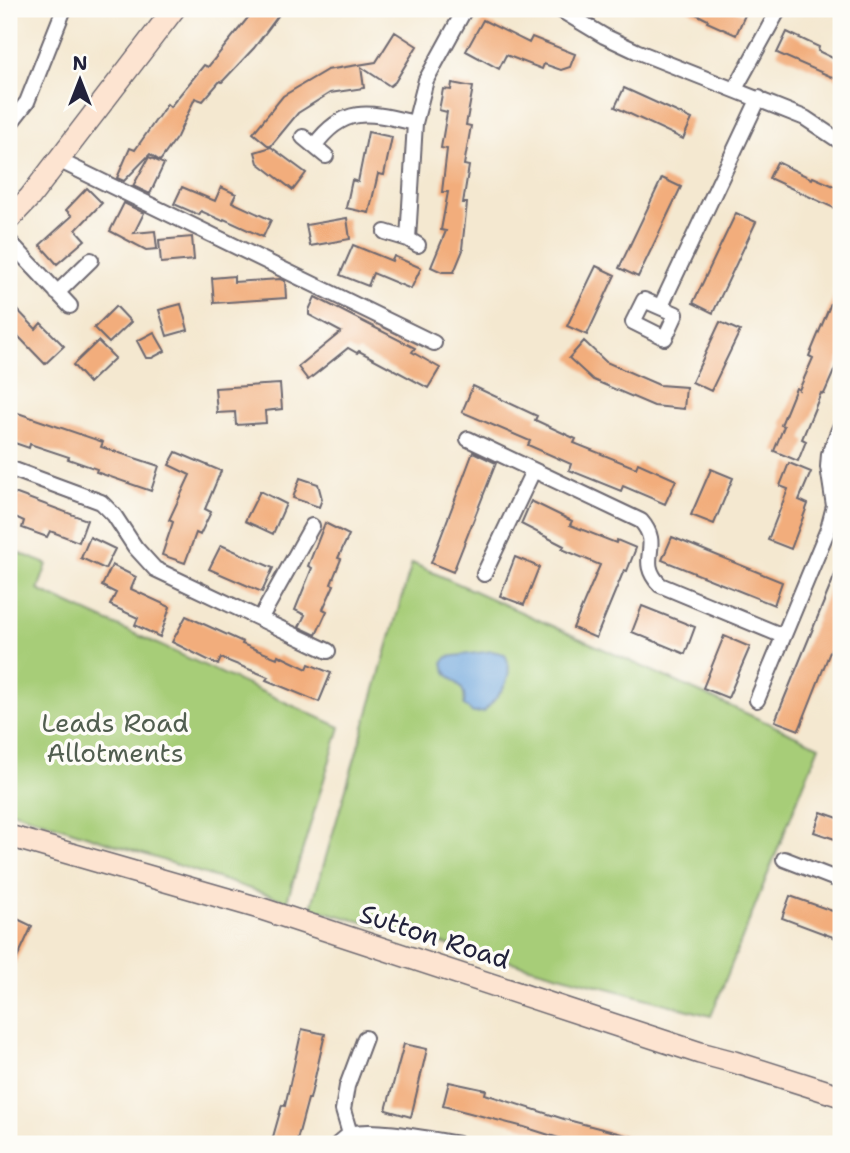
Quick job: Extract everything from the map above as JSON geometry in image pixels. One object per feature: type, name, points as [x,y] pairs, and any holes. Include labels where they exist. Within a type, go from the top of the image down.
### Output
[{"type":"street","points":[[9,125],[27,102],[64,9]]},
{"type":"street","points":[[9,219],[30,197],[173,9]]},
{"type":"street","points":[[385,232],[413,242],[415,123],[426,80],[465,9]]},
{"type":"street","points":[[559,9],[625,46],[805,118],[841,142]]},
{"type":"street","points":[[735,89],[779,9]]},
{"type":"street","points":[[660,306],[759,98]]},
{"type":"street","points":[[326,156],[309,141],[354,115],[378,115],[415,123]]},
{"type":"street","points":[[58,160],[434,343]]},
{"type":"street","points":[[9,241],[70,306]]},
{"type":"street","points":[[57,293],[91,260]]},
{"type":"street","points":[[757,700],[828,529],[834,506],[828,467],[829,454],[841,425]]},
{"type":"street","points":[[468,439],[641,521],[650,531],[652,541],[648,559],[650,574],[660,585],[783,636]]},
{"type":"street","points":[[9,468],[101,502],[155,569],[328,652]]},
{"type":"street","points":[[484,574],[533,471]]},
{"type":"street","points":[[260,619],[312,526]]},
{"type":"street","name":"Sutton Road","points":[[9,836],[259,908],[700,1054],[841,1096]]},
{"type":"street","points":[[784,859],[841,881]]},
{"type":"street","points":[[350,1134],[343,1110],[348,1086],[365,1038]]},
{"type":"street","points":[[338,1144],[350,1134],[405,1135],[458,1144]]},
{"type":"green space","name":"Leads Road Allotments","points":[[9,549],[47,564],[38,590],[340,727],[287,901],[9,810]]},
{"type":"green space","points":[[412,563],[819,746],[711,1016],[311,908]]},
{"type":"water","points":[[492,651],[505,654],[508,679],[484,712],[473,713],[464,705],[463,691],[448,675],[443,662],[447,657]]},
{"type":"building","points":[[255,9],[268,9],[278,16],[254,48],[203,101],[195,98],[177,137],[160,161],[150,154],[124,181],[117,178],[130,148],[135,150],[167,104],[170,107],[204,65],[208,67]]},
{"type":"building","points":[[686,9],[732,9],[745,15],[736,35]]},
{"type":"building","points":[[483,20],[529,43],[532,37],[575,54],[570,67],[561,70],[544,64],[542,69],[506,55],[499,69],[466,51]]},
{"type":"building","points":[[395,32],[417,46],[390,86],[361,67],[364,88],[330,93],[298,113],[270,147],[253,133],[283,96],[327,70],[376,62]]},
{"type":"building","points":[[787,32],[819,47],[818,51],[841,62],[841,81],[777,53]]},
{"type":"building","points":[[452,83],[473,87],[466,125],[471,126],[464,165],[469,166],[463,203],[467,203],[463,250],[454,272],[442,272],[431,267],[446,231],[441,230],[448,192],[442,192],[447,149],[441,148],[447,112],[439,110],[443,89],[451,90]]},
{"type":"building","points":[[624,88],[692,119],[683,139],[615,107]]},
{"type":"building","points":[[368,132],[392,137],[384,175],[378,174],[369,213],[346,208],[352,180],[358,182]]},
{"type":"building","points":[[271,147],[306,173],[293,190],[258,163],[255,152]]},
{"type":"building","points":[[149,157],[164,164],[150,194],[133,186]]},
{"type":"building","points":[[777,162],[841,189],[836,209],[769,178]]},
{"type":"building","points":[[662,178],[681,187],[638,277],[619,268]]},
{"type":"building","points":[[182,187],[215,201],[221,187],[236,194],[232,202],[271,220],[263,237],[224,219],[223,221],[201,211],[199,215],[174,204]]},
{"type":"building","points":[[87,188],[102,203],[76,230],[85,240],[57,264],[40,245],[72,216],[66,210]]},
{"type":"building","points":[[124,203],[144,213],[134,233],[155,231],[157,249],[146,250],[110,231]]},
{"type":"building","points":[[736,213],[756,222],[713,313],[693,303]]},
{"type":"building","points":[[347,218],[350,239],[310,246],[306,225]]},
{"type":"building","points":[[192,237],[194,260],[161,263],[159,240]]},
{"type":"building","points":[[353,245],[392,261],[394,256],[421,268],[411,289],[373,273],[368,286],[340,275]]},
{"type":"building","points":[[596,266],[615,275],[587,335],[567,326]]},
{"type":"building","points":[[234,276],[234,282],[285,281],[286,298],[214,303],[212,278]]},
{"type":"building","points":[[841,279],[841,355],[824,394],[821,393],[802,439],[806,441],[798,461],[774,451],[784,426],[781,425],[796,388],[799,390],[813,358],[809,356]]},
{"type":"building","points":[[315,297],[415,348],[412,352],[440,368],[428,388],[359,351],[357,353],[348,348],[308,380],[298,367],[341,332],[309,315]]},
{"type":"building","points":[[9,301],[36,329],[41,323],[64,346],[45,364],[17,335],[9,343]]},
{"type":"building","points":[[181,304],[188,330],[167,336],[159,310]]},
{"type":"building","points":[[116,306],[131,322],[109,343],[94,328]]},
{"type":"building","points":[[720,322],[740,331],[711,391],[692,382]]},
{"type":"building","points":[[154,332],[165,351],[146,358],[137,341]]},
{"type":"building","points":[[98,341],[115,358],[89,383],[73,365]]},
{"type":"building","points":[[584,341],[606,362],[659,385],[686,387],[684,409],[654,406],[593,380],[569,358]]},
{"type":"building","points":[[280,384],[282,409],[265,411],[266,423],[236,425],[235,412],[217,413],[215,388]]},
{"type":"building","points":[[473,386],[537,416],[535,420],[576,439],[574,443],[636,468],[638,463],[676,480],[665,504],[623,486],[621,491],[569,470],[571,464],[528,445],[530,441],[462,412]]},
{"type":"building","points":[[9,410],[103,442],[101,447],[159,466],[151,491],[96,472],[97,469],[68,459],[69,457],[30,444],[29,448],[9,441]]},
{"type":"building","points":[[176,452],[221,471],[205,509],[211,512],[200,535],[196,533],[185,563],[162,555],[173,522],[169,520],[190,475],[169,465]]},
{"type":"building","points":[[473,452],[496,463],[453,572],[431,563]]},
{"type":"building","points":[[789,463],[811,472],[799,500],[808,504],[791,549],[768,540],[788,489],[780,486]]},
{"type":"building","points":[[711,469],[733,478],[714,524],[691,515]]},
{"type":"building","points":[[300,478],[318,484],[322,499],[319,507],[293,498]]},
{"type":"building","points":[[9,491],[87,520],[79,542],[50,531],[47,537],[22,528],[24,521],[9,514]]},
{"type":"building","points":[[260,491],[286,504],[273,534],[245,521]]},
{"type":"building","points":[[531,501],[572,521],[570,525],[636,548],[596,638],[573,628],[600,565],[562,549],[564,546],[521,524]]},
{"type":"building","points":[[325,523],[349,535],[338,558],[341,559],[331,584],[334,585],[323,609],[327,611],[316,635],[299,627],[305,615],[295,610],[312,568],[308,566]]},
{"type":"building","points":[[90,537],[115,549],[105,569],[81,558]]},
{"type":"building","points":[[672,537],[782,582],[774,605],[662,560]]},
{"type":"building","points":[[221,545],[273,568],[262,592],[209,569]]},
{"type":"building","points":[[515,557],[539,567],[524,605],[500,596]]},
{"type":"building","points":[[841,560],[841,624],[799,730],[775,721]]},
{"type":"building","points":[[112,565],[136,577],[131,589],[170,607],[160,637],[135,625],[138,618],[110,605],[116,593],[102,586]]},
{"type":"building","points":[[642,606],[695,627],[685,654],[632,632]]},
{"type":"building","points":[[186,616],[277,658],[278,655],[307,669],[309,664],[331,673],[319,702],[221,658],[218,665],[172,642]]},
{"type":"building","points":[[724,636],[750,647],[728,698],[703,688]]},
{"type":"building","points":[[821,812],[841,819],[841,841],[814,832]]},
{"type":"building","points":[[790,896],[841,914],[841,940],[782,918]]},
{"type":"building","points":[[9,915],[32,926],[9,976]]},
{"type":"building","points":[[302,1029],[325,1034],[310,1099],[296,1144],[271,1144],[282,1105],[285,1106]]},
{"type":"building","points":[[404,1044],[427,1049],[411,1117],[386,1110]]},
{"type":"building","points":[[449,1082],[486,1090],[485,1094],[564,1119],[641,1139],[640,1144],[564,1144],[565,1140],[524,1127],[443,1106]]}]
